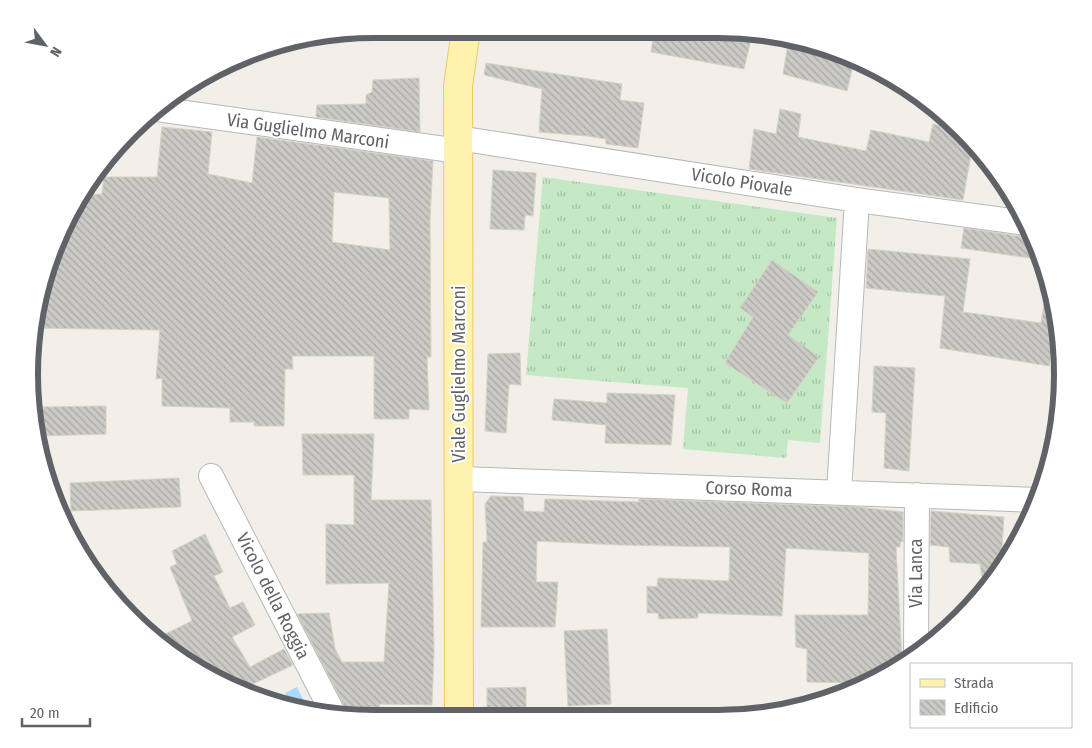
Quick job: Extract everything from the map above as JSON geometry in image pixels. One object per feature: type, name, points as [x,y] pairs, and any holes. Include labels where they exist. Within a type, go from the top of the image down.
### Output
[{"type":"main road","name":"Viale Guglielmo Marconi","points":[[459,710],[458,86],[465,38]]},
{"type":"street","name":"Via Guglielmo Marconi","points":[[165,110],[459,145]]},
{"type":"street","name":"Vicolo Piovale","points":[[459,145],[1018,222]]},
{"type":"street","points":[[839,492],[857,200]]},
{"type":"street","name":"Vicolo della Roggia","points":[[211,476],[330,708]]},
{"type":"street","name":"Corso Roma","points":[[459,479],[1030,500]]},
{"type":"street","name":"Via Lanca","points":[[916,646],[917,496]]},
{"type":"green space","points":[[543,177],[837,218],[820,443],[788,440],[786,458],[683,449],[688,388],[526,375]]},
{"type":"water","points":[[297,687],[305,703],[289,699],[285,693]]},
{"type":"building","points":[[653,38],[751,39],[744,69],[651,52]]},
{"type":"building","points":[[788,45],[826,55],[853,66],[847,91],[783,74]]},
{"type":"building","points":[[486,63],[622,84],[620,100],[644,103],[638,148],[606,144],[606,139],[539,132],[542,89],[484,75]]},
{"type":"building","points":[[419,78],[420,132],[316,117],[317,105],[366,104],[366,95],[372,92],[373,80]]},
{"type":"building","points":[[780,109],[801,114],[798,137],[866,151],[871,130],[929,142],[933,124],[947,127],[971,152],[963,200],[749,169],[754,129],[776,134]]},
{"type":"building","points":[[162,127],[212,132],[208,174],[252,183],[257,137],[433,161],[430,219],[431,357],[427,357],[429,410],[409,409],[409,419],[374,419],[374,356],[292,356],[293,369],[285,369],[284,426],[254,426],[254,422],[230,422],[230,408],[162,406],[162,378],[156,379],[160,330],[40,328],[49,287],[63,245],[90,195],[102,194],[104,177],[157,177]],"holes":[[[334,192],[389,198],[390,250],[332,242]]]},
{"type":"building","points":[[493,170],[536,173],[533,216],[525,215],[524,230],[490,229]]},
{"type":"building","points":[[964,228],[1025,237],[1034,259],[961,248]]},
{"type":"building","points":[[868,249],[970,259],[963,312],[1041,323],[1045,296],[1053,342],[1049,366],[940,348],[945,296],[866,288]]},
{"type":"building","points":[[772,260],[818,292],[788,335],[819,357],[787,403],[725,363],[753,317],[740,308]]},
{"type":"building","points":[[520,353],[521,385],[509,384],[506,433],[485,431],[488,354]]},
{"type":"building","points":[[874,366],[915,368],[909,471],[884,468],[886,413],[872,412]]},
{"type":"building","points":[[607,393],[675,395],[671,445],[605,443],[606,425],[552,420],[554,399],[607,403]]},
{"type":"building","points":[[106,406],[106,434],[43,436],[41,407]]},
{"type":"building","points":[[302,434],[374,434],[371,500],[431,500],[434,652],[432,705],[380,704],[379,710],[346,709],[297,614],[329,613],[335,649],[342,662],[384,662],[389,583],[326,584],[326,524],[354,525],[354,475],[303,475]]},
{"type":"building","points":[[179,478],[181,507],[71,511],[70,483]]},
{"type":"building","points":[[491,496],[523,497],[524,511],[544,512],[545,499],[639,502],[639,499],[858,507],[903,512],[903,542],[901,541],[900,547],[896,547],[902,656],[852,683],[807,682],[807,649],[796,647],[795,615],[868,615],[869,553],[786,548],[782,616],[698,613],[698,618],[659,619],[658,613],[647,613],[647,586],[657,587],[658,578],[729,581],[730,547],[537,541],[536,582],[558,582],[555,627],[481,627],[483,542],[487,542],[485,504]]},
{"type":"building","points":[[931,511],[1004,517],[1002,548],[1005,548],[983,582],[980,564],[950,562],[949,547],[930,545]]},
{"type":"building","points":[[205,534],[223,572],[214,576],[230,608],[243,602],[255,625],[232,637],[250,667],[284,649],[293,665],[248,686],[225,676],[187,654],[162,635],[192,621],[170,567],[177,564],[172,551]]},
{"type":"building","points":[[607,629],[611,704],[568,706],[564,631]]},
{"type":"building","points":[[526,687],[526,710],[487,710],[487,688]]}]
